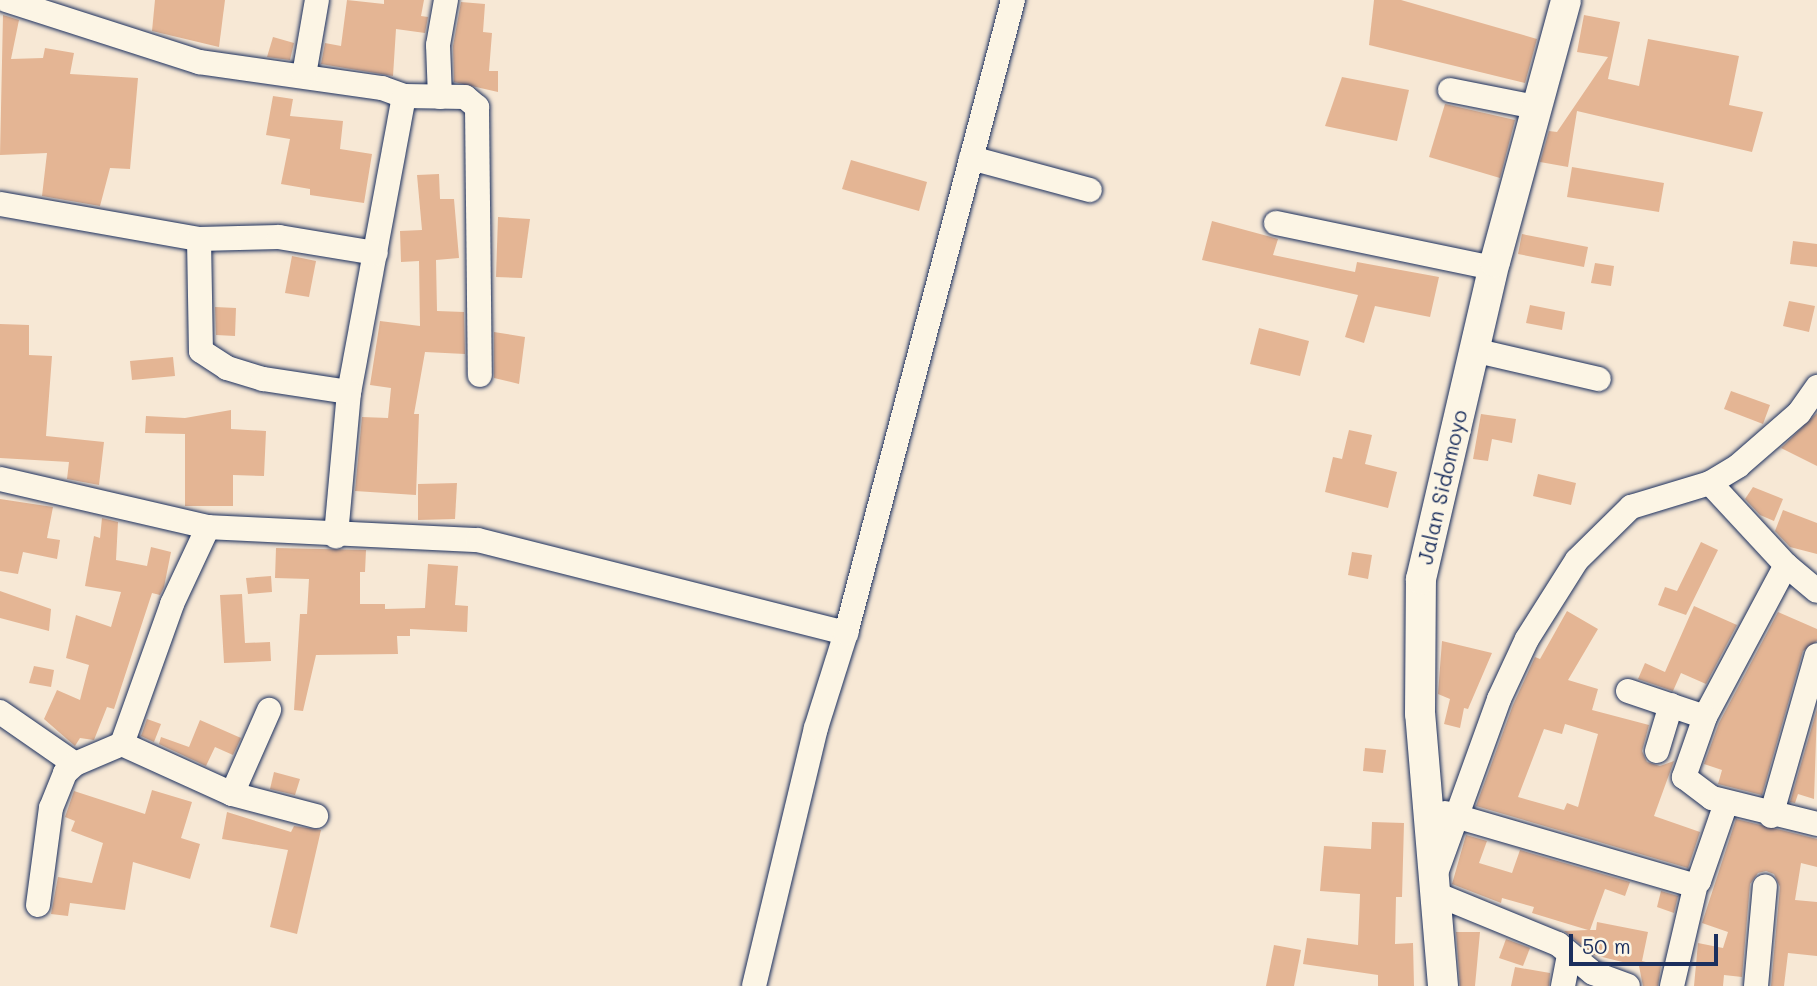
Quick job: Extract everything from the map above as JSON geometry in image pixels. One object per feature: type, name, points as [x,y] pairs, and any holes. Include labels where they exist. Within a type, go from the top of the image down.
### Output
[{"type":"main road","name":"Jalan Sidomoyo","points":[[1443,986],[1418,668],[1421,579],[1473,350],[1566,0]]},
{"type":"street","points":[[6,0],[199,62],[304,75],[382,88],[404,96],[465,97],[477,107],[480,374]]},
{"type":"street","points":[[304,75],[317,0]]},
{"type":"street","points":[[440,97],[438,45],[446,0]]},
{"type":"street","points":[[754,986],[817,728],[846,634],[1013,0]]},
{"type":"street","points":[[1450,89],[1536,107]]},
{"type":"street","points":[[336,536],[349,392],[404,96]]},
{"type":"street","points":[[971,158],[1090,190]]},
{"type":"street","points":[[0,204],[199,239],[242,235],[279,237],[376,253]]},
{"type":"street","points":[[1276,223],[1494,268]]},
{"type":"street","points":[[199,239],[201,351],[227,368],[262,379],[349,392]]},
{"type":"street","points":[[1473,350],[1599,379]]},
{"type":"street","points":[[1628,986],[1593,973],[1558,944],[1435,885],[1499,699],[1527,639],[1577,561],[1631,507],[1710,482],[1766,443],[1799,413],[1817,387]]},
{"type":"street","points":[[0,479],[208,527],[336,536],[478,540],[846,634]]},
{"type":"street","points":[[1710,482],[1786,565],[1817,591]]},
{"type":"street","points":[[38,905],[51,808],[65,773],[75,764],[122,744],[172,604],[208,527]]},
{"type":"street","points":[[1786,565],[1705,717],[1684,776],[1694,789],[1726,803],[1771,816],[1817,824]]},
{"type":"street","points":[[1771,816],[1817,655]]},
{"type":"street","points":[[1628,691],[1705,717]]},
{"type":"street","points":[[1657,751],[1671,705]]},
{"type":"street","points":[[232,794],[269,710]]},
{"type":"street","points":[[0,712],[75,764]]},
{"type":"street","points":[[122,744],[232,794],[316,817]]},
{"type":"street","points":[[1672,986],[1696,884],[1726,803]]},
{"type":"street","points":[[1429,807],[1696,884]]},
{"type":"street","points":[[1756,986],[1765,886]]},
{"type":"street","points":[[1563,986],[1569,955]]},
{"type":"building","points":[[155,0],[225,0],[219,47],[152,31]]},
{"type":"building","points":[[347,0],[384,4],[384,0],[424,0],[421,16],[428,17],[425,33],[396,29],[393,76],[321,64],[325,43],[341,46]]},
{"type":"building","points":[[1374,0],[1401,0],[1537,39],[1525,83],[1369,45]]},
{"type":"building","points":[[461,2],[485,4],[483,32],[492,33],[489,71],[498,71],[498,92],[454,82],[453,46]]},
{"type":"building","points":[[3,15],[19,20],[11,59],[43,58],[45,48],[74,53],[70,74],[138,78],[130,169],[110,168],[100,206],[42,196],[47,153],[0,155]]},
{"type":"building","points":[[1584,15],[1620,22],[1608,79],[1639,86],[1648,39],[1739,56],[1729,105],[1763,112],[1752,152],[1577,111],[1568,167],[1540,162],[1549,131],[1557,132],[1608,57],[1577,52]]},
{"type":"building","points":[[273,37],[294,43],[290,60],[267,57]]},
{"type":"building","points":[[1342,77],[1409,90],[1397,141],[1325,126]]},
{"type":"building","points":[[273,96],[293,99],[290,116],[343,121],[340,149],[372,154],[364,203],[310,195],[310,189],[281,184],[290,139],[266,135]]},
{"type":"building","points":[[1445,104],[1515,120],[1500,178],[1429,157]]},
{"type":"building","points":[[851,160],[927,182],[919,211],[842,189]]},
{"type":"building","points":[[1572,167],[1664,183],[1659,212],[1567,197]]},
{"type":"building","points":[[439,174],[440,199],[454,199],[459,258],[436,260],[437,311],[464,312],[465,354],[425,352],[414,414],[419,414],[416,495],[355,491],[362,417],[388,418],[391,388],[370,385],[380,321],[420,326],[419,261],[401,262],[400,231],[422,230],[417,175]]},
{"type":"building","points":[[498,217],[530,219],[522,278],[496,277]]},
{"type":"building","points":[[1212,221],[1278,239],[1273,255],[1355,272],[1357,262],[1439,277],[1430,317],[1375,306],[1364,343],[1345,337],[1358,295],[1202,260]]},
{"type":"building","points":[[1522,234],[1588,247],[1584,267],[1518,254]]},
{"type":"building","points":[[1793,241],[1817,244],[1817,267],[1790,264]]},
{"type":"building","points":[[292,256],[316,261],[309,297],[285,293]]},
{"type":"building","points":[[1595,263],[1614,266],[1611,286],[1591,283]]},
{"type":"building","points":[[1789,301],[1815,306],[1809,332],[1783,326]]},
{"type":"building","points":[[1530,305],[1565,312],[1562,330],[1526,323]]},
{"type":"building","points":[[215,307],[236,308],[235,336],[216,335]]},
{"type":"building","points":[[0,324],[29,325],[29,355],[52,356],[46,436],[104,442],[99,485],[67,479],[69,462],[0,458]]},
{"type":"building","points":[[1259,328],[1309,341],[1300,376],[1250,364]]},
{"type":"building","points":[[494,332],[525,337],[519,384],[494,378]]},
{"type":"building","points":[[173,357],[175,376],[132,380],[130,361]]},
{"type":"building","points":[[1731,391],[1770,405],[1763,424],[1724,409]]},
{"type":"building","points":[[231,410],[231,429],[266,431],[264,476],[233,475],[233,506],[185,506],[185,434],[145,433],[146,416],[185,418]]},
{"type":"building","points":[[1817,413],[1817,466],[1781,448]]},
{"type":"building","points":[[1481,414],[1516,419],[1512,443],[1492,439],[1488,461],[1473,459]]},
{"type":"building","points":[[1349,430],[1372,435],[1365,464],[1397,472],[1388,508],[1325,492],[1333,457],[1342,459]]},
{"type":"building","points":[[1538,474],[1576,483],[1571,505],[1533,496]]},
{"type":"building","points":[[457,483],[455,519],[418,520],[418,484]]},
{"type":"building","points":[[1753,487],[1783,499],[1774,521],[1760,515],[1745,499]]},
{"type":"building","points":[[0,499],[53,507],[47,538],[60,540],[57,559],[23,552],[18,574],[0,571]]},
{"type":"building","points":[[1783,510],[1817,523],[1817,554],[1790,547],[1775,531]]},
{"type":"building","points":[[102,518],[118,522],[116,560],[147,566],[151,547],[171,552],[164,587],[160,595],[152,593],[114,709],[107,707],[94,740],[80,738],[75,746],[44,719],[57,690],[80,700],[89,665],[66,658],[76,615],[111,627],[121,592],[85,586],[94,536],[100,538]]},
{"type":"building","points":[[1701,542],[1718,550],[1686,615],[1658,605],[1665,587],[1677,591]]},
{"type":"building","points":[[276,548],[366,550],[365,572],[360,572],[360,604],[385,604],[385,609],[425,608],[428,564],[458,566],[455,605],[468,606],[467,632],[410,629],[410,636],[397,636],[398,654],[316,655],[303,711],[294,710],[300,614],[307,614],[309,579],[275,578]]},
{"type":"building","points":[[1352,552],[1372,555],[1368,579],[1348,575]]},
{"type":"building","points":[[271,576],[272,592],[248,594],[246,578]]},
{"type":"building","points":[[0,591],[51,609],[49,631],[0,618]]},
{"type":"building","points":[[242,594],[245,643],[270,642],[271,661],[224,663],[220,595]]},
{"type":"building","points":[[1694,606],[1737,625],[1706,684],[1681,673],[1673,691],[1638,679],[1645,663],[1665,672]]},
{"type":"building","points":[[1567,611],[1598,629],[1568,680],[1598,689],[1592,710],[1649,725],[1642,751],[1647,762],[1660,766],[1674,761],[1654,816],[1700,832],[1688,868],[1476,806],[1513,705],[1535,657],[1540,659]],"holes":[[[1565,724],[1598,734],[1578,807],[1567,803],[1564,810],[1518,797],[1544,729],[1562,734]]]},
{"type":"building","points":[[1778,612],[1817,629],[1817,641],[1803,651],[1762,795],[1718,784],[1722,770],[1704,764],[1719,723]]},
{"type":"building","points":[[1442,641],[1492,653],[1468,709],[1464,708],[1460,728],[1444,724],[1450,699],[1438,694]]},
{"type":"building","points":[[34,666],[54,670],[51,687],[29,683]]},
{"type":"building","points":[[1817,709],[1814,799],[1798,794],[1795,803],[1790,802]]},
{"type":"building","points":[[147,719],[161,724],[154,742],[141,736]]},
{"type":"building","points":[[200,720],[241,738],[233,755],[215,747],[206,766],[159,744],[161,737],[189,747]]},
{"type":"building","points":[[1365,748],[1386,750],[1383,773],[1363,771]]},
{"type":"building","points":[[274,772],[300,779],[295,795],[270,789]]},
{"type":"building","points":[[152,790],[192,802],[181,838],[200,844],[190,879],[133,862],[125,910],[70,903],[68,916],[51,914],[58,877],[92,883],[103,843],[71,831],[75,821],[65,817],[74,791],[145,814]]},
{"type":"building","points":[[227,812],[291,832],[294,826],[321,830],[297,934],[270,927],[288,850],[222,839]]},
{"type":"building","points":[[1736,819],[1817,839],[1817,867],[1801,863],[1795,900],[1817,902],[1817,956],[1788,953],[1784,986],[1771,986],[1780,887],[1774,874],[1766,871],[1758,873],[1750,884],[1742,977],[1724,975],[1723,986],[1694,986],[1698,943],[1723,948],[1728,932],[1702,923]]},
{"type":"building","points":[[1372,822],[1404,823],[1402,897],[1396,897],[1395,944],[1413,943],[1414,986],[1378,986],[1378,975],[1303,964],[1307,938],[1358,945],[1360,894],[1320,891],[1324,846],[1371,849]]},
{"type":"building","points":[[1466,835],[1487,841],[1479,863],[1512,873],[1520,850],[1630,882],[1625,896],[1605,889],[1590,930],[1596,930],[1597,922],[1648,932],[1642,961],[1661,966],[1658,986],[1643,986],[1639,966],[1594,955],[1564,931],[1588,930],[1532,913],[1534,907],[1502,898],[1501,903],[1452,884]]},
{"type":"building","points":[[1661,891],[1678,896],[1674,913],[1657,907]]},
{"type":"building","points":[[1456,932],[1480,932],[1475,986],[1460,986]]},
{"type":"building","points":[[1506,939],[1530,948],[1523,966],[1499,958]]},
{"type":"building","points":[[1274,945],[1301,950],[1294,986],[1266,986]]},
{"type":"building","points":[[1515,967],[1550,973],[1549,986],[1511,986]]}]
